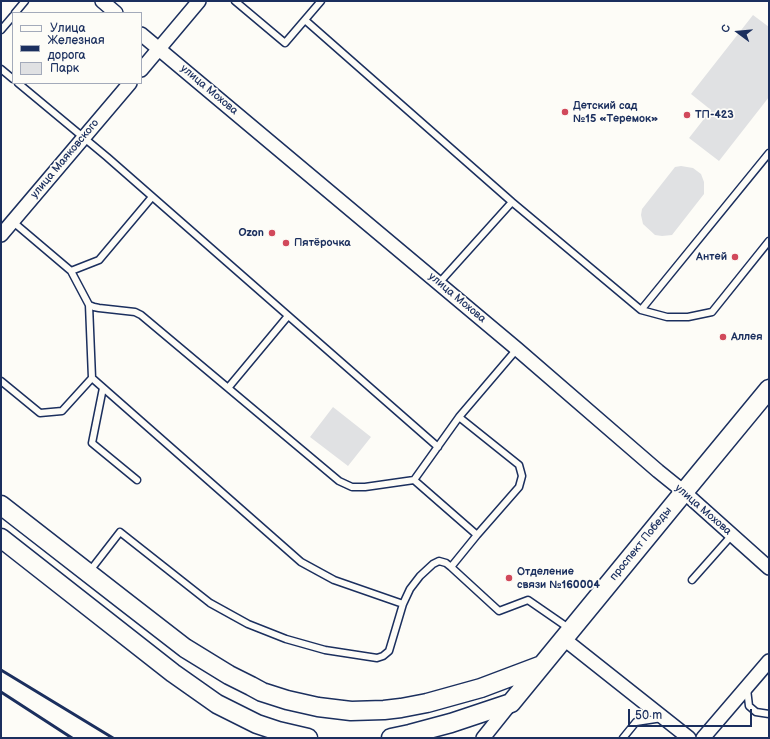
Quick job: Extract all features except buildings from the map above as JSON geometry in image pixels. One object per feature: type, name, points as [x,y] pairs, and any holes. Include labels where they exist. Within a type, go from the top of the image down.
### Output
[{"type":"main road","name":"проспект Победы","points":[[511,703],[769,389]]},
{"type":"main road","points":[[1,506],[185,648],[229,675],[262,692],[287,700],[318,707],[351,711],[401,708],[427,703],[481,688],[542,665]]},
{"type":"main road","points":[[1,538],[173,673],[217,704],[257,724],[308,738]]},
{"type":"main road","points":[[391,738],[451,723],[511,703]]},
{"type":"street","points":[[102,1],[115,12]]},
{"type":"street","points":[[142,69],[199,1]]},
{"type":"street","name":"улица Мохова","points":[[142,35],[517,349],[684,492],[769,568]]},
{"type":"street","name":"улица Маяковского","points":[[1,235],[129,84]]},
{"type":"street","points":[[567,634],[689,738]]},
{"type":"street","points":[[703,738],[769,661]]},
{"type":"street","name":"проспект Победы","points":[[483,738],[511,703]]},
{"type":"lane","points":[[16,12],[25,1]]},
{"type":"lane","points":[[235,1],[285,43],[321,1]]},
{"type":"lane","points":[[1,30],[12,17]]},
{"type":"lane","points":[[305,20],[512,202],[641,310],[667,316],[688,317],[712,312],[769,241]]},
{"type":"lane","points":[[1,69],[12,78]]},
{"type":"lane","points":[[19,84],[84,138],[438,447]]},
{"type":"lane","points":[[641,310],[769,153]]},
{"type":"lane","points":[[71,271],[99,260],[152,198]]},
{"type":"lane","points":[[439,283],[512,202]]},
{"type":"lane","points":[[1,381],[40,413],[62,411],[92,378],[89,305],[71,271],[12,221]]},
{"type":"lane","points":[[89,305],[99,308],[135,312],[141,315],[339,481],[352,487],[414,480],[459,417],[517,349]]},
{"type":"lane","points":[[228,388],[288,316]]},
{"type":"lane","points":[[92,378],[301,562],[334,580],[403,604]]},
{"type":"lane","points":[[103,388],[92,443],[137,480]]},
{"type":"lane","points":[[451,567],[519,486],[522,476],[519,465],[459,417]]},
{"type":"lane","points":[[414,480],[477,535]]},
{"type":"lane","points":[[88,574],[120,532],[210,603],[248,624],[286,639],[319,648],[377,658],[383,656],[389,651],[403,604],[410,589],[420,576],[433,564],[439,561],[446,563],[451,567],[499,611],[528,600],[567,634]]},
{"type":"lane","points":[[692,580],[732,535]]},
{"type":"lane","points":[[747,687],[749,706],[756,712],[769,715]]},
{"type":"lane","points":[[623,738],[636,722],[664,718]]},
{"type":"green space","points":[[753,15],[769,27],[769,97],[719,161],[689,138],[711,110],[691,94]]},
{"type":"green space","points":[[681,166],[693,168],[701,174],[704,182],[704,194],[672,235],[655,235],[643,224],[641,215],[642,209],[675,167]]},
{"type":"green space","points":[[333,407],[371,437],[348,466],[310,437]]},
{"type":"railway","points":[[1,670],[113,738]]},
{"type":"railway","points":[[1,692],[72,738]]},
{"type":"place","name":"Детский сад №15 «Теремок»","points":[[565,112]]},
{"type":"place","name":"ТП-423","points":[[687,115]]},
{"type":"place","name":"Ozon","points":[[272,233]]},
{"type":"place","name":"Пятёрочка","points":[[286,243]]},
{"type":"place","name":"Антей","points":[[735,257]]},
{"type":"place","name":"Аллея","points":[[723,337]]},
{"type":"place","name":"Отделение связи №160004","points":[[509,578]]}]
